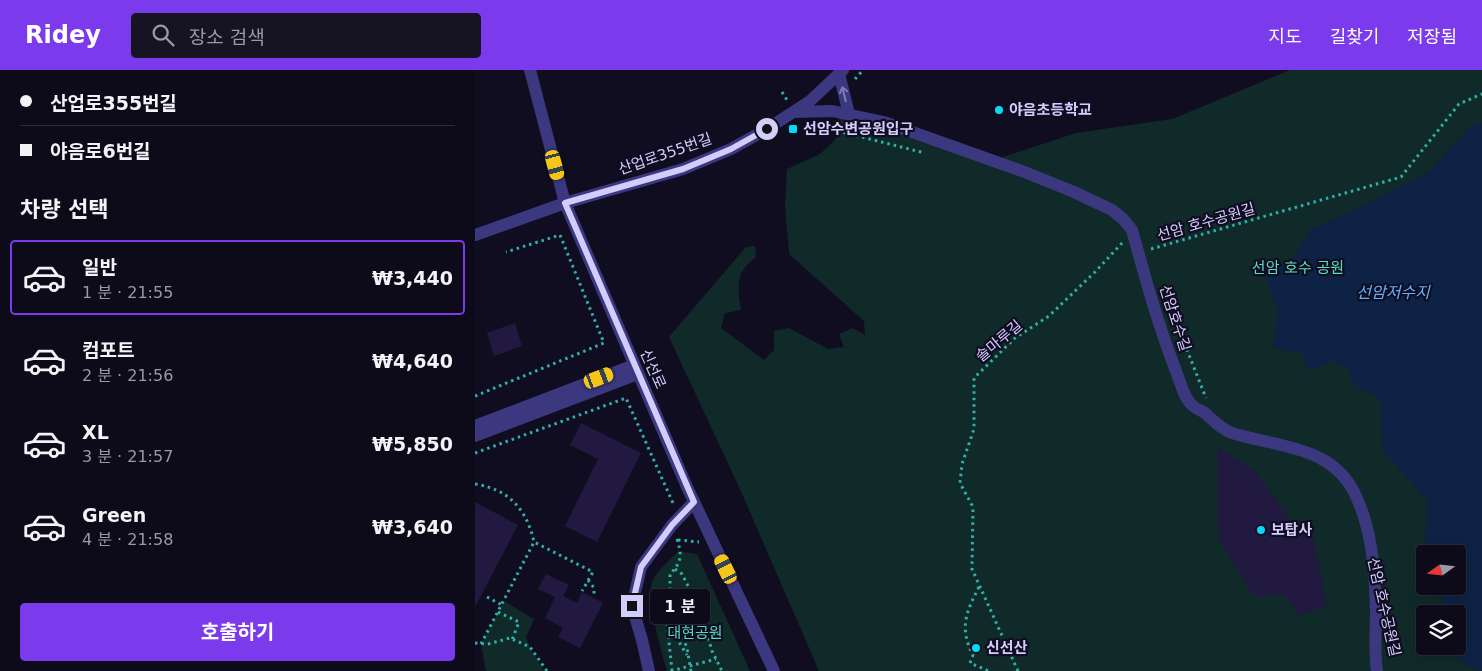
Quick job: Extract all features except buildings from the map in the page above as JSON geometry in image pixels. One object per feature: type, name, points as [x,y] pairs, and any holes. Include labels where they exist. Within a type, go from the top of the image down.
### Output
[{"type":"street","name":"신선로","points":[[530,70],[565,203],[694,502],[774,671]]},
{"type":"street","name":"산업로355번길","points":[[475,236],[565,203],[683,169],[731,149],[811,101],[841,72]]},
{"type":"street","points":[[841,72],[849,114]]},
{"type":"street","name":"선암호수길","points":[[794,112],[832,111],[884,122],[1023,171],[1112,210],[1123,219],[1132,230],[1159,325],[1182,388],[1191,404],[1217,425],[1231,432],[1313,454],[1330,463],[1344,476],[1354,492],[1364,516],[1375,574],[1376,612],[1374,636],[1377,671]]},
{"type":"street","points":[[475,426],[636,369]]},
{"type":"street","points":[[475,436],[636,369]]},
{"type":"street","points":[[648,671],[642,640],[632,606],[641,567],[672,525],[694,502]]},
{"type":"path","name":"선암 호수공원길","points":[[1148,250],[1401,178],[1459,104],[1482,94]]},
{"type":"path","points":[[794,112],[819,127],[929,154]]},
{"type":"path","points":[[475,396],[604,343],[560,235],[506,252]]},
{"type":"path","name":"솔마루길","points":[[1018,671],[972,569],[973,507],[960,483],[962,464],[973,429],[974,378],[1015,338],[1049,316],[1125,240],[1134,238]]},
{"type":"path","points":[[1170,305],[1217,425]]},
{"type":"path","points":[[475,453],[626,398],[673,502],[668,510]]},
{"type":"path","points":[[475,484],[505,495],[518,505],[535,542],[593,572],[582,591]]},
{"type":"path","points":[[672,525],[681,552],[677,566],[670,574],[670,603],[691,669]]},
{"type":"path","points":[[481,644],[535,542]]},
{"type":"path","points":[[675,569],[682,574],[701,612],[712,651],[721,671]]},
{"type":"path","points":[[588,580],[593,588],[594,596]]},
{"type":"path","points":[[979,586],[969,605],[964,626],[967,644],[973,655],[970,663],[989,671]]},
{"type":"path","points":[[487,596],[502,604]]},
{"type":"path","points":[[677,622],[696,602]]},
{"type":"path","points":[[498,612],[519,622],[512,640]]},
{"type":"path","points":[[689,658],[667,623],[671,671],[691,669],[716,659]]},
{"type":"path","points":[[475,643],[488,644],[510,638],[529,647],[547,671]]},
{"type":"green space","name":"선암 호수 공원","points":[[1290,70],[1482,70],[1482,671],[819,671],[740,489],[669,337],[746,247],[755,246],[756,257],[744,268],[739,280],[741,310],[725,313],[721,328],[764,360],[774,350],[774,331],[789,328],[828,349],[844,347],[839,334],[852,328],[865,335],[864,321],[789,254],[785,206],[787,169],[820,154],[836,139],[840,114],[985,163],[1076,133],[1172,119]]},
{"type":"green space","name":"대현공원","points":[[678,551],[697,554],[750,671],[667,671],[655,625],[651,587],[658,572]]},
{"type":"green space","points":[[504,601],[534,619],[526,637],[544,671],[486,671],[481,644]]},
{"type":"water","name":"선암저수지","points":[[1482,123],[1482,671],[1469,667],[1455,655],[1466,655],[1466,605],[1443,605],[1440,595],[1466,595],[1466,545],[1425,545],[1428,500],[1383,452],[1380,399],[1352,383],[1349,370],[1333,360],[1321,367],[1307,370],[1302,353],[1273,348],[1278,314],[1264,272],[1293,258],[1311,229],[1346,214],[1429,172],[1471,126]]},
{"type":"place","name":"야음초등학교","points":[[999,110]]},
{"type":"place","name":"선암수변공원입구","points":[[793,129]]},
{"type":"place","name":"보탑사","points":[[1261,530]]},
{"type":"place","name":"신선산","points":[[976,648]]},
{"type":"route","points":[[632,606],[641,567],[658,542],[694,502],[565,203],[683,169],[731,149],[767,129]]}]
